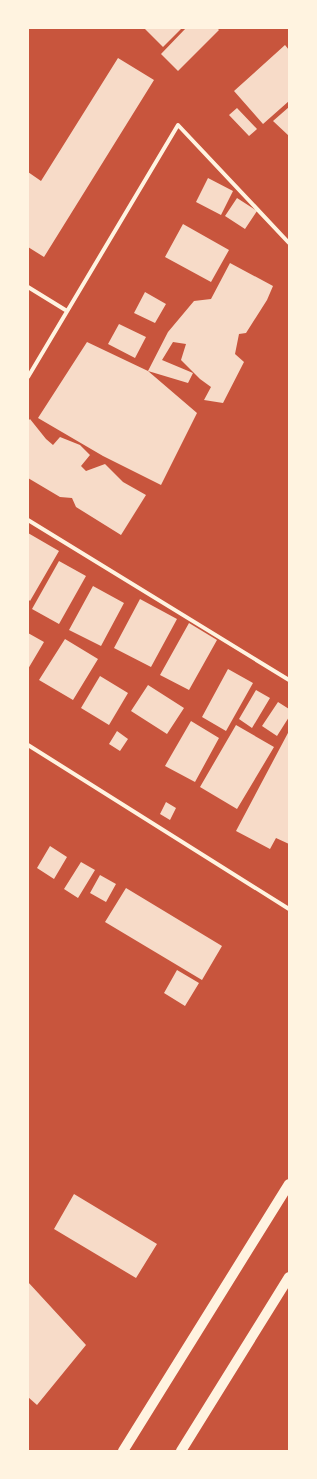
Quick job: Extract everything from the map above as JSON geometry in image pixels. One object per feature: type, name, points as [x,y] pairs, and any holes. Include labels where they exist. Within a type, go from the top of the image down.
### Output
[{"type":"main road","points":[[123,1451],[289,1184]]},
{"type":"main road","points":[[181,1451],[289,1277]]},
{"type":"street","points":[[28,376],[178,126],[289,243]]},
{"type":"street","points":[[28,287],[67,311]]},
{"type":"street","points":[[28,520],[289,680]]},
{"type":"street","points":[[28,746],[289,909]]},
{"type":"building","points":[[144,28],[182,28],[163,47]]},
{"type":"building","points":[[186,28],[217,28],[219,30],[178,71],[161,54]]},
{"type":"building","points":[[285,45],[289,50],[289,101],[263,124],[234,91]]},
{"type":"building","points":[[118,58],[154,80],[44,257],[28,247],[28,172],[41,181]]},
{"type":"building","points":[[289,107],[289,136],[273,121]]},
{"type":"building","points":[[237,108],[257,129],[249,136],[229,115]]},
{"type":"building","points":[[208,178],[233,191],[221,215],[196,202]]},
{"type":"building","points":[[237,198],[257,211],[245,229],[225,216]]},
{"type":"building","points":[[183,224],[229,250],[211,282],[165,257]]},
{"type":"building","points":[[230,263],[273,286],[267,300],[246,333],[239,334],[235,354],[244,362],[223,403],[204,400],[211,387],[200,379],[181,360],[186,344],[173,342],[162,360],[193,373],[188,383],[148,371],[168,332],[194,301],[211,299]]},
{"type":"building","points":[[145,292],[166,304],[155,323],[134,313]]},
{"type":"building","points":[[119,324],[146,337],[135,358],[108,344]]},
{"type":"building","points":[[87,342],[148,371],[197,413],[161,485],[103,456],[38,418]]},
{"type":"building","points":[[30,419],[46,439],[53,445],[60,437],[80,445],[90,455],[81,466],[86,471],[105,464],[123,482],[146,495],[121,535],[76,507],[72,498],[60,497],[28,478],[28,421]]},
{"type":"building","points":[[28,533],[59,551],[30,601],[28,599]]},
{"type":"building","points":[[59,561],[86,576],[59,624],[32,609]]},
{"type":"building","points":[[93,586],[124,603],[101,646],[69,630]]},
{"type":"building","points":[[140,599],[177,619],[151,667],[114,648]]},
{"type":"building","points":[[189,623],[217,640],[189,690],[160,675]]},
{"type":"building","points":[[28,633],[44,642],[28,669]]},
{"type":"building","points":[[65,639],[98,659],[73,700],[39,680]]},
{"type":"building","points":[[228,669],[253,683],[226,731],[202,717]]},
{"type":"building","points":[[100,676],[128,693],[109,725],[81,708]]},
{"type":"building","points":[[148,685],[184,708],[167,734],[131,711]]},
{"type":"building","points":[[256,690],[270,698],[252,728],[239,719]]},
{"type":"building","points":[[278,702],[289,709],[289,717],[277,736],[262,726]]},
{"type":"building","points":[[191,721],[219,738],[195,782],[165,766]]},
{"type":"building","points":[[236,725],[274,747],[237,809],[200,787]]},
{"type":"building","points":[[117,731],[128,739],[120,751],[109,744]]},
{"type":"building","points":[[289,731],[289,844],[276,838],[270,849],[236,831]]},
{"type":"building","points":[[166,802],[176,808],[170,820],[160,814]]},
{"type":"building","points":[[50,846],[67,857],[54,879],[37,868]]},
{"type":"building","points":[[81,862],[95,870],[78,898],[64,889]]},
{"type":"building","points":[[100,875],[116,884],[106,902],[90,893]]},
{"type":"building","points":[[126,888],[222,946],[202,980],[105,922]]},
{"type":"building","points":[[177,970],[199,983],[185,1006],[164,993]]},
{"type":"building","points":[[74,1194],[157,1244],[136,1278],[54,1229]]},
{"type":"building","points":[[28,1282],[86,1345],[37,1405],[28,1397]]}]
